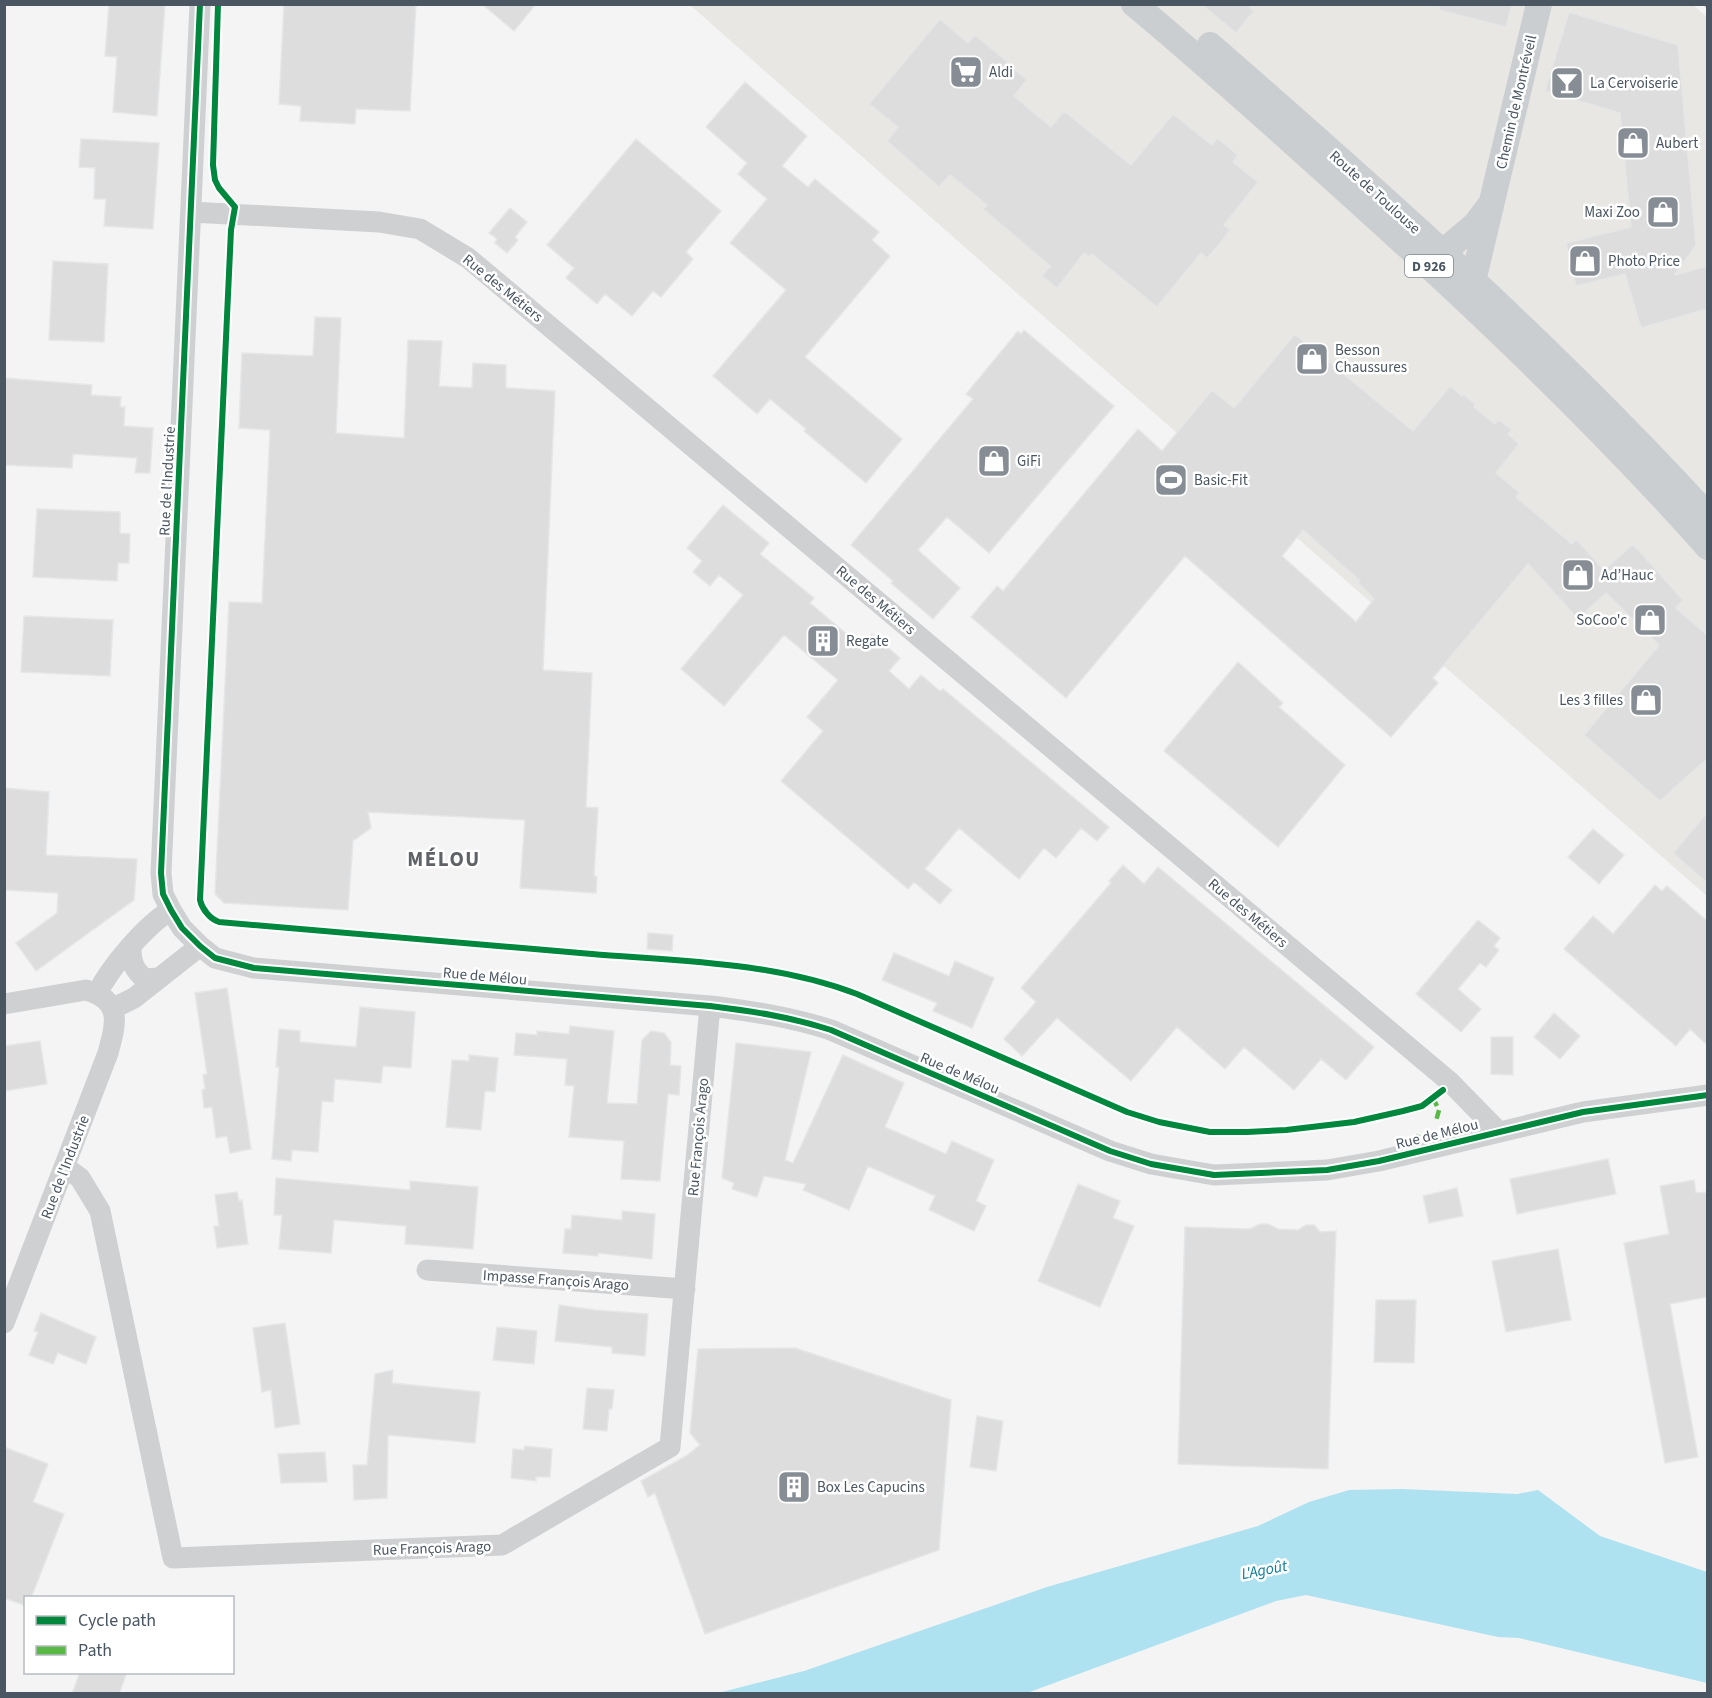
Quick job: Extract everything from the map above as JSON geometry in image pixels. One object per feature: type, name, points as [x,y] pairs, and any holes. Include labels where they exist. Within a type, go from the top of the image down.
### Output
[{"type":"main road","name":"D 926","points":[[1134,4],[1194,54],[1402,240],[1571,401],[1653,486],[1707,547]]},
{"type":"main road","name":"Route de Toulouse","points":[[1161,4],[1290,115],[1443,252],[1571,373],[1707,516]]},
{"type":"main road","name":"Chemin de Montréveil","points":[[1473,281],[1539,4]]},
{"type":"main road","name":"Chemin de Montréveil","points":[[1443,252],[1475,225],[1494,200]]},
{"type":"street","name":"Rue de l'Industrie","points":[[200,4],[161,873],[163,894],[171,910],[183,928],[200,946]]},
{"type":"street","name":"Rue des Métiers","points":[[190,212],[379,222],[420,229],[468,258],[1441,1075],[1463,1094],[1498,1131]]},
{"type":"street","points":[[97,993],[111,970],[160,917],[171,910]]},
{"type":"street","points":[[4,1004],[86,990],[97,993],[112,1009],[134,998],[200,946]]},
{"type":"street","name":"Rue de Mélou","points":[[200,946],[215,957],[254,968],[710,1006],[801,1020],[831,1030],[1110,1151],[1152,1164],[1214,1175],[1327,1170],[1379,1161],[1498,1131],[1606,1108],[1707,1095]]},
{"type":"street","points":[[131,948],[131,962],[136,972],[145,979],[159,978]]},
{"type":"street","name":"Rue François Arago","points":[[65,1167],[80,1178],[100,1211],[173,1558],[502,1545],[670,1447],[710,1006]]},
{"type":"street","name":"Rue de l'Industrie","points":[[4,1323],[108,1053],[116,1023],[112,1009]]},
{"type":"street","name":"Impasse François Arago","points":[[427,1270],[685,1289]]},
{"type":"shaded area","points":[[1692,4],[1708,18],[1707,896],[690,5]]},
{"type":"water","name":"L'Agoût","points":[[1402,1489],[1517,1494],[1538,1490],[1600,1536],[1707,1572],[1707,1683],[1519,1638],[1498,1637],[1306,1595],[1276,1601],[1027,1693],[718,1693],[804,1671],[1047,1587],[1258,1526],[1309,1502],[1349,1490]]},
{"type":"building","points":[[109,4],[165,4],[157,116],[113,112],[117,57],[105,56]]},
{"type":"building","points":[[284,4],[416,4],[410,111],[356,109],[355,124],[300,121],[301,106],[279,104]]},
{"type":"building","points":[[482,4],[536,4],[514,31]]},
{"type":"building","points":[[1201,4],[1247,4],[1254,11],[1236,33]]},
{"type":"building","points":[[1439,4],[1512,4],[1506,27],[1439,10]]},
{"type":"building","points":[[1569,12],[1678,45],[1696,245],[1675,275],[1707,266],[1707,309],[1641,328],[1625,274],[1576,286],[1566,243],[1631,227],[1620,113],[1545,91]]},
{"type":"building","points":[[940,19],[968,43],[975,35],[1027,80],[1014,96],[1051,127],[1064,111],[1131,165],[1173,114],[1212,145],[1217,138],[1238,155],[1233,162],[1258,182],[1224,225],[1230,230],[1219,245],[1207,258],[1201,253],[1157,307],[1092,254],[1090,257],[1084,253],[1057,288],[1042,276],[1050,266],[983,209],[987,205],[950,175],[939,187],[887,141],[898,127],[869,104]]},
{"type":"building","points":[[745,82],[807,136],[782,166],[808,187],[815,179],[879,232],[872,240],[890,256],[805,357],[902,439],[866,483],[770,399],[757,414],[713,376],[786,290],[730,243],[767,199],[738,174],[747,163],[706,127]]},
{"type":"building","points":[[81,139],[159,143],[153,229],[104,226],[106,199],[94,199],[95,168],[79,167]]},
{"type":"building","points":[[636,139],[721,211],[686,252],[693,259],[661,297],[653,291],[632,316],[605,294],[597,304],[566,278],[574,268],[547,245]]},
{"type":"building","points":[[510,208],[527,222],[515,237],[518,240],[507,253],[495,243],[497,239],[489,233]]},
{"type":"building","points":[[53,261],[108,264],[104,342],[49,340]]},
{"type":"building","points":[[315,317],[341,318],[336,433],[404,438],[408,340],[442,341],[439,386],[472,388],[473,363],[506,365],[506,388],[555,391],[543,670],[592,673],[586,807],[598,808],[594,876],[597,877],[596,893],[520,888],[525,820],[368,812],[371,828],[353,841],[348,910],[224,903],[215,894],[229,602],[262,603],[270,430],[239,428],[242,353],[313,356]]},
{"type":"building","name":"GiFi","points":[[1024,330],[1114,406],[989,553],[947,517],[918,550],[960,588],[933,619],[851,545],[973,399],[966,394],[1018,331],[1021,334]]},
{"type":"building","points":[[1295,334],[1413,431],[1450,386],[1475,404],[1474,407],[1495,424],[1499,420],[1512,430],[1508,434],[1519,444],[1496,473],[1519,492],[1516,497],[1572,544],[1576,539],[1604,570],[1633,544],[1683,600],[1676,608],[1707,635],[1707,759],[1660,801],[1584,735],[1659,645],[1606,593],[1578,619],[1528,564],[1433,678],[1438,683],[1391,737],[1185,556],[1066,698],[971,617],[997,586],[1003,591],[1138,429],[1162,451],[1212,390],[1234,408]],"holes":[[[1303,530],[1360,581],[1358,583],[1374,599],[1356,622],[1282,556]]]},
{"type":"building","points":[[4,378],[92,385],[91,395],[121,397],[120,407],[125,407],[124,426],[153,428],[150,473],[135,473],[137,458],[73,454],[72,468],[4,465]]},
{"type":"building","points":[[723,505],[769,543],[760,554],[814,598],[810,603],[862,647],[872,634],[900,658],[889,671],[909,689],[921,675],[940,691],[943,689],[1109,827],[1097,841],[1081,828],[1056,858],[1044,848],[1019,879],[959,828],[925,869],[952,890],[940,904],[914,882],[908,889],[781,781],[823,731],[807,717],[838,680],[784,635],[724,706],[681,669],[743,595],[719,575],[710,586],[693,572],[702,561],[687,548]]},
{"type":"building","points":[[37,509],[120,512],[120,533],[130,534],[129,563],[118,563],[117,581],[33,577]]},
{"type":"building","points":[[24,616],[113,620],[110,676],[21,672]]},
{"type":"building","points":[[1238,662],[1283,703],[1279,707],[1345,765],[1278,847],[1164,751]]},
{"type":"building","points":[[4,788],[49,792],[46,855],[137,859],[134,900],[36,971],[16,943],[57,913],[58,893],[4,890]]},
{"type":"building","points":[[1707,813],[1707,883],[1673,853]]},
{"type":"building","points":[[1593,829],[1624,855],[1599,884],[1568,857]]},
{"type":"building","points":[[1123,865],[1144,884],[1158,867],[1374,1047],[1346,1080],[1321,1059],[1294,1090],[1244,1047],[1225,1069],[1177,1027],[1131,1081],[1057,1018],[1022,1056],[1004,1039],[1036,1002],[1021,988],[1111,883],[1109,881]]},
{"type":"building","points":[[1655,885],[1662,891],[1667,886],[1707,921],[1707,1045],[1690,1029],[1676,1046],[1564,949],[1593,916],[1613,934]]},
{"type":"building","points":[[1478,920],[1500,938],[1494,946],[1499,950],[1486,967],[1480,963],[1458,989],[1481,1009],[1461,1032],[1416,994]]},
{"type":"building","points":[[648,933],[673,935],[672,951],[647,949]]},
{"type":"building","points":[[894,953],[949,976],[955,961],[994,978],[972,1028],[933,1011],[937,1003],[882,980]]},
{"type":"building","points":[[227,988],[251,1149],[230,1153],[227,1136],[216,1138],[212,1107],[204,1108],[203,1075],[207,1074],[195,993]]},
{"type":"building","points":[[360,1007],[415,1012],[411,1068],[383,1066],[381,1083],[335,1079],[333,1102],[322,1101],[318,1152],[292,1150],[291,1161],[272,1159],[279,1067],[276,1067],[279,1029],[300,1031],[300,1042],[356,1047]]},
{"type":"building","points":[[1554,1013],[1580,1036],[1560,1059],[1534,1037]]},
{"type":"building","points":[[570,1026],[614,1031],[607,1103],[637,1104],[642,1040],[651,1031],[664,1033],[671,1042],[670,1065],[681,1066],[679,1095],[668,1094],[660,1181],[621,1179],[624,1141],[569,1137],[574,1086],[565,1085],[567,1059],[514,1055],[516,1033],[537,1035],[537,1031],[569,1034]]},
{"type":"building","points":[[1491,1037],[1513,1037],[1513,1075],[1491,1074]]},
{"type":"building","points":[[40,1041],[47,1084],[4,1091],[4,1046]]},
{"type":"building","points":[[736,1043],[811,1052],[785,1160],[793,1163],[843,1055],[904,1083],[885,1127],[946,1154],[952,1141],[994,1160],[976,1201],[986,1206],[974,1231],[929,1210],[935,1196],[868,1166],[849,1210],[803,1190],[806,1184],[764,1176],[757,1197],[732,1189],[734,1183],[722,1178]]},
{"type":"building","points":[[469,1055],[498,1058],[495,1092],[485,1091],[481,1130],[446,1127],[452,1060],[469,1061]]},
{"type":"building","points":[[1608,1159],[1616,1194],[1517,1214],[1510,1179]]},
{"type":"building","points":[[276,1178],[410,1190],[410,1181],[478,1187],[473,1249],[405,1244],[406,1226],[334,1220],[331,1253],[279,1249],[282,1215],[274,1215]]},
{"type":"building","points":[[1694,1180],[1696,1193],[1707,1192],[1707,1297],[1670,1304],[1698,1457],[1665,1463],[1624,1243],[1669,1234],[1660,1186]]},
{"type":"building","points":[[1078,1184],[1120,1201],[1113,1218],[1134,1226],[1100,1307],[1038,1281]]},
{"type":"building","points":[[1457,1188],[1463,1216],[1429,1223],[1423,1196]]},
{"type":"building","points":[[237,1192],[239,1201],[242,1200],[248,1244],[217,1248],[214,1226],[219,1226],[215,1195]]},
{"type":"building","points":[[622,1211],[655,1214],[652,1259],[598,1253],[598,1256],[563,1253],[565,1229],[571,1229],[572,1215],[622,1220]]},
{"type":"building","points":[[1260,1224],[1268,1224],[1278,1229],[1298,1230],[1306,1225],[1314,1225],[1320,1232],[1336,1231],[1328,1469],[1178,1464],[1185,1227],[1250,1229]]},
{"type":"building","points":[[1558,1249],[1571,1320],[1506,1332],[1492,1261]]},
{"type":"building","points":[[1376,1300],[1416,1300],[1414,1363],[1374,1362]]},
{"type":"building","points":[[559,1305],[648,1314],[645,1356],[612,1353],[612,1347],[555,1341]]},
{"type":"building","points":[[41,1313],[96,1337],[86,1364],[58,1353],[53,1364],[29,1355],[38,1332],[34,1331]]},
{"type":"building","points":[[285,1323],[300,1424],[275,1428],[271,1390],[262,1392],[253,1328]]},
{"type":"building","points":[[497,1327],[537,1331],[534,1364],[493,1360]]},
{"type":"building","name":"Box Les Capucins","points":[[795,1348],[951,1400],[939,1550],[705,1634],[655,1493],[648,1497],[641,1481],[686,1456],[700,1445],[690,1433],[698,1349]]},
{"type":"building","points":[[393,1370],[392,1383],[480,1392],[475,1443],[388,1435],[387,1498],[354,1500],[353,1465],[367,1465],[375,1374]]},
{"type":"building","points":[[587,1388],[614,1390],[607,1431],[583,1429]]},
{"type":"building","points":[[977,1416],[1003,1421],[996,1471],[970,1467]]},
{"type":"building","points":[[525,1446],[552,1449],[550,1477],[536,1477],[536,1481],[511,1478],[513,1449],[524,1450]]},
{"type":"building","points":[[4,1447],[48,1464],[33,1502],[64,1514],[32,1596],[24,1596],[24,1605],[4,1598]]},
{"type":"building","points":[[325,1452],[327,1482],[281,1483],[278,1454]]},
{"type":"building","points":[[79,1674],[126,1674],[119,1694],[72,1694]]},
{"type":"marked path","points":[[1433,1098],[1439,1110],[1436,1121]]},
{"type":"marked path","points":[[1415,1143],[1420,1131]]},
{"type":"cycle path","points":[[200,4],[161,873],[163,894],[182,928],[215,958],[254,968],[710,1006],[786,1018],[831,1030],[1110,1151],[1151,1164],[1214,1175],[1327,1170],[1379,1161],[1583,1112],[1708,1095]]},
{"type":"cycle path","points":[[218,4],[213,165],[215,180],[219,188],[235,207],[231,230],[200,900],[210,916],[219,922],[692,961],[793,975],[857,994],[1127,1112],[1159,1122],[1210,1132],[1286,1130],[1354,1122],[1422,1106],[1443,1090]]},
{"type":"place","name":"Aldi","points":[[966,72]]},
{"type":"place","name":"La Cervoiserie","points":[[1567,83]]},
{"type":"place","name":"Aubert","points":[[1633,143]]},
{"type":"place","name":"Maxi Zoo","points":[[1663,212]]},
{"type":"place","name":"Photo Price","points":[[1585,261]]},
{"type":"place","name":"Besson Chaussures","points":[[1312,359]]},
{"type":"place","name":"GiFi","points":[[994,461]]},
{"type":"place","name":"Basic-Fit","points":[[1171,480]]},
{"type":"place","name":"Ad’Hauc","points":[[1578,575]]},
{"type":"place","name":"SoCoo'c","points":[[1650,620]]},
{"type":"place","name":"Regate","points":[[823,641]]},
{"type":"place","name":"Les 3 filles","points":[[1646,700]]},
{"type":"place","name":"Box Les Capucins","points":[[794,1487]]},
{"type":"district","name":"MÉLOU","points":[[444,859]]}]
